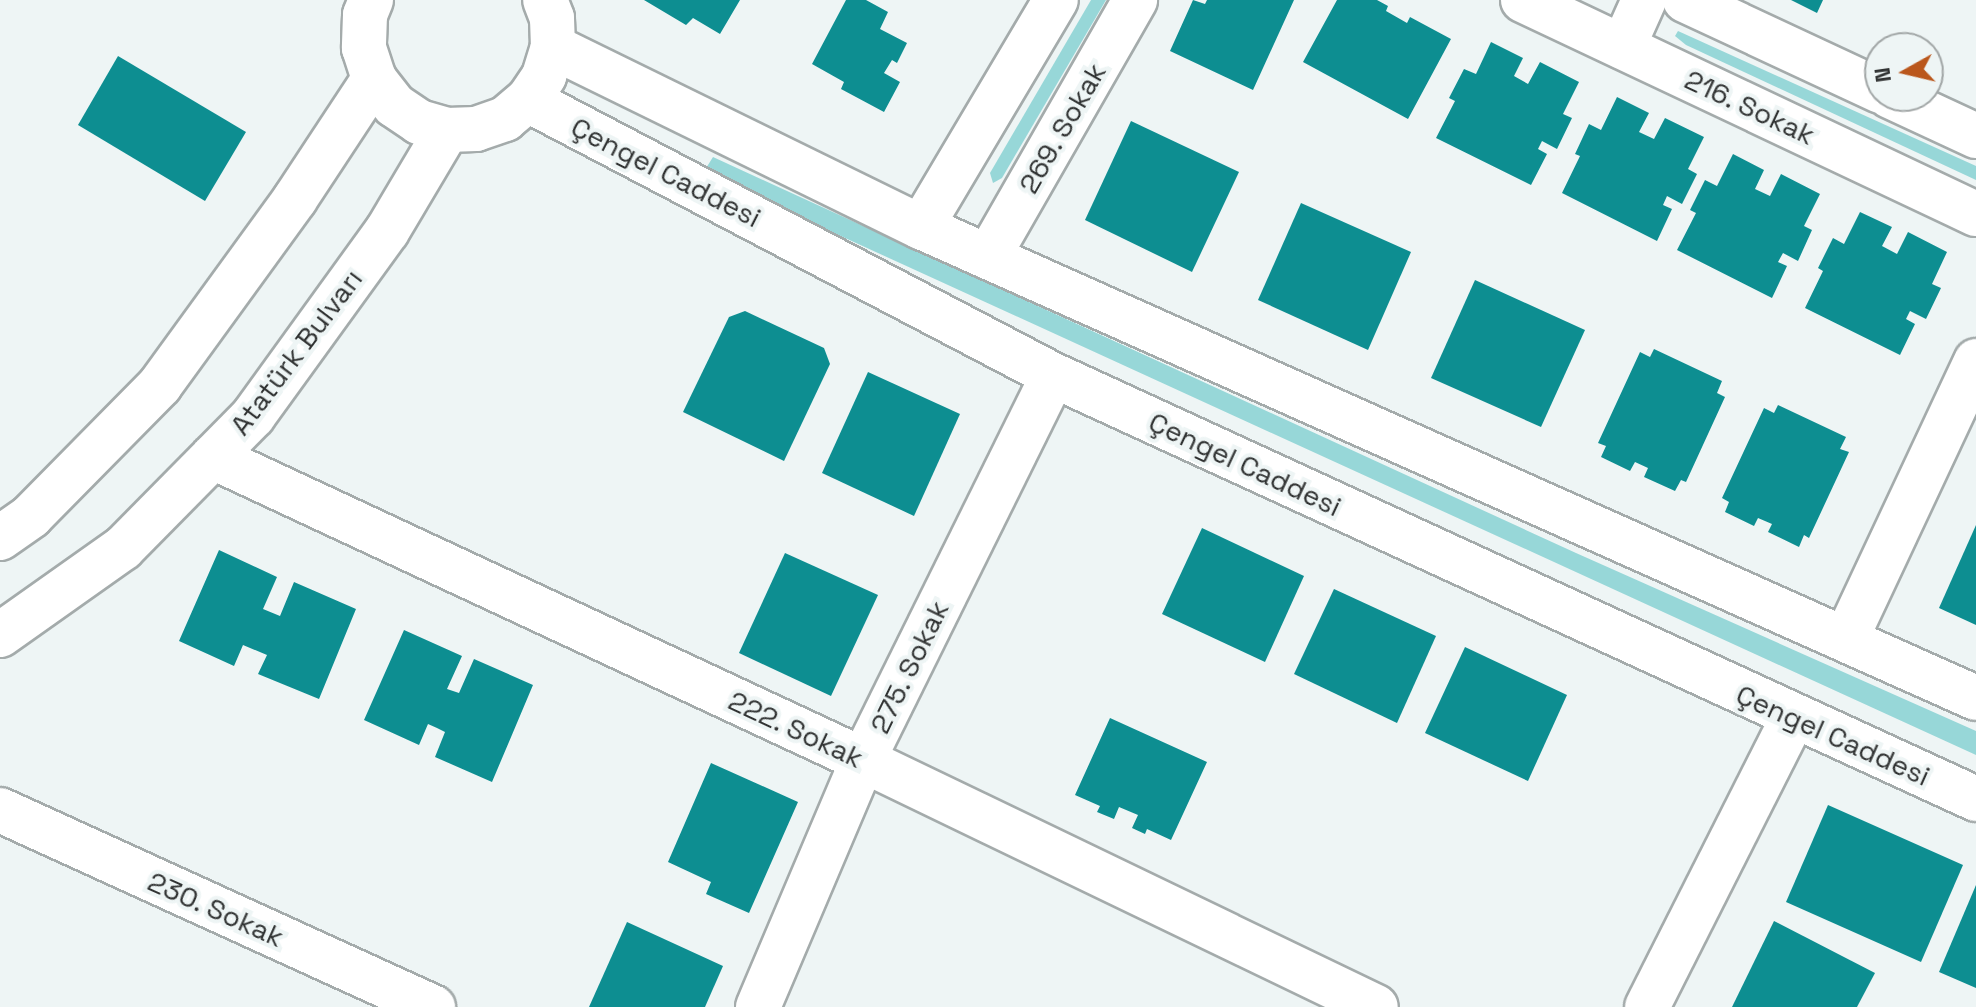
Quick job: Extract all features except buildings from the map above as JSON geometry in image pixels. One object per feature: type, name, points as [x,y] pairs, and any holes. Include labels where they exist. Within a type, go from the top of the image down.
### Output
[{"type":"main road","points":[[371,0],[365,15],[364,48],[374,79],[394,105],[419,122],[447,130],[476,129],[505,119],[528,100],[544,76],[553,47],[552,18],[545,0]]},
{"type":"main road","points":[[921,227],[1056,0]]},
{"type":"main road","name":"269. Sokak","points":[[988,257],[1135,0]]},
{"type":"main road","name":"216. Sokak","points":[[1523,0],[1976,214]]},
{"type":"main road","points":[[1623,47],[1644,0]]},
{"type":"main road","points":[[1685,0],[1864,84]]},
{"type":"main road","points":[[553,47],[921,227],[1976,698]]},
{"type":"main road","points":[[0,538],[31,516],[160,385],[295,199],[374,79]]},
{"type":"main road","name":"Çengel Caddesi","points":[[528,100],[1053,375],[1793,718],[1976,799]]},
{"type":"main road","points":[[1924,112],[1976,136]]},
{"type":"main road","name":"Atatürk Bulvarı","points":[[0,635],[123,548],[253,416],[387,231],[447,130]]},
{"type":"main road","points":[[1846,639],[1976,361]]},
{"type":"main road","name":"275. Sokak","points":[[758,1007],[863,760],[1053,375]]},
{"type":"main road","name":"222. Sokak","points":[[213,457],[863,760],[1376,1007]]},
{"type":"main road","points":[[1647,1007],[1793,718]]},
{"type":"main road","name":"230. Sokak","points":[[0,810],[433,1007]]},
{"type":"shaded area","points":[[1091,0],[1106,0],[1002,178],[993,183],[990,173]]},
{"type":"shaded area","points":[[1678,31],[1976,166],[1976,180],[1686,45],[1675,36]]},
{"type":"shaded area","points":[[713,157],[1576,553],[1976,731],[1976,755],[703,173]]}]
